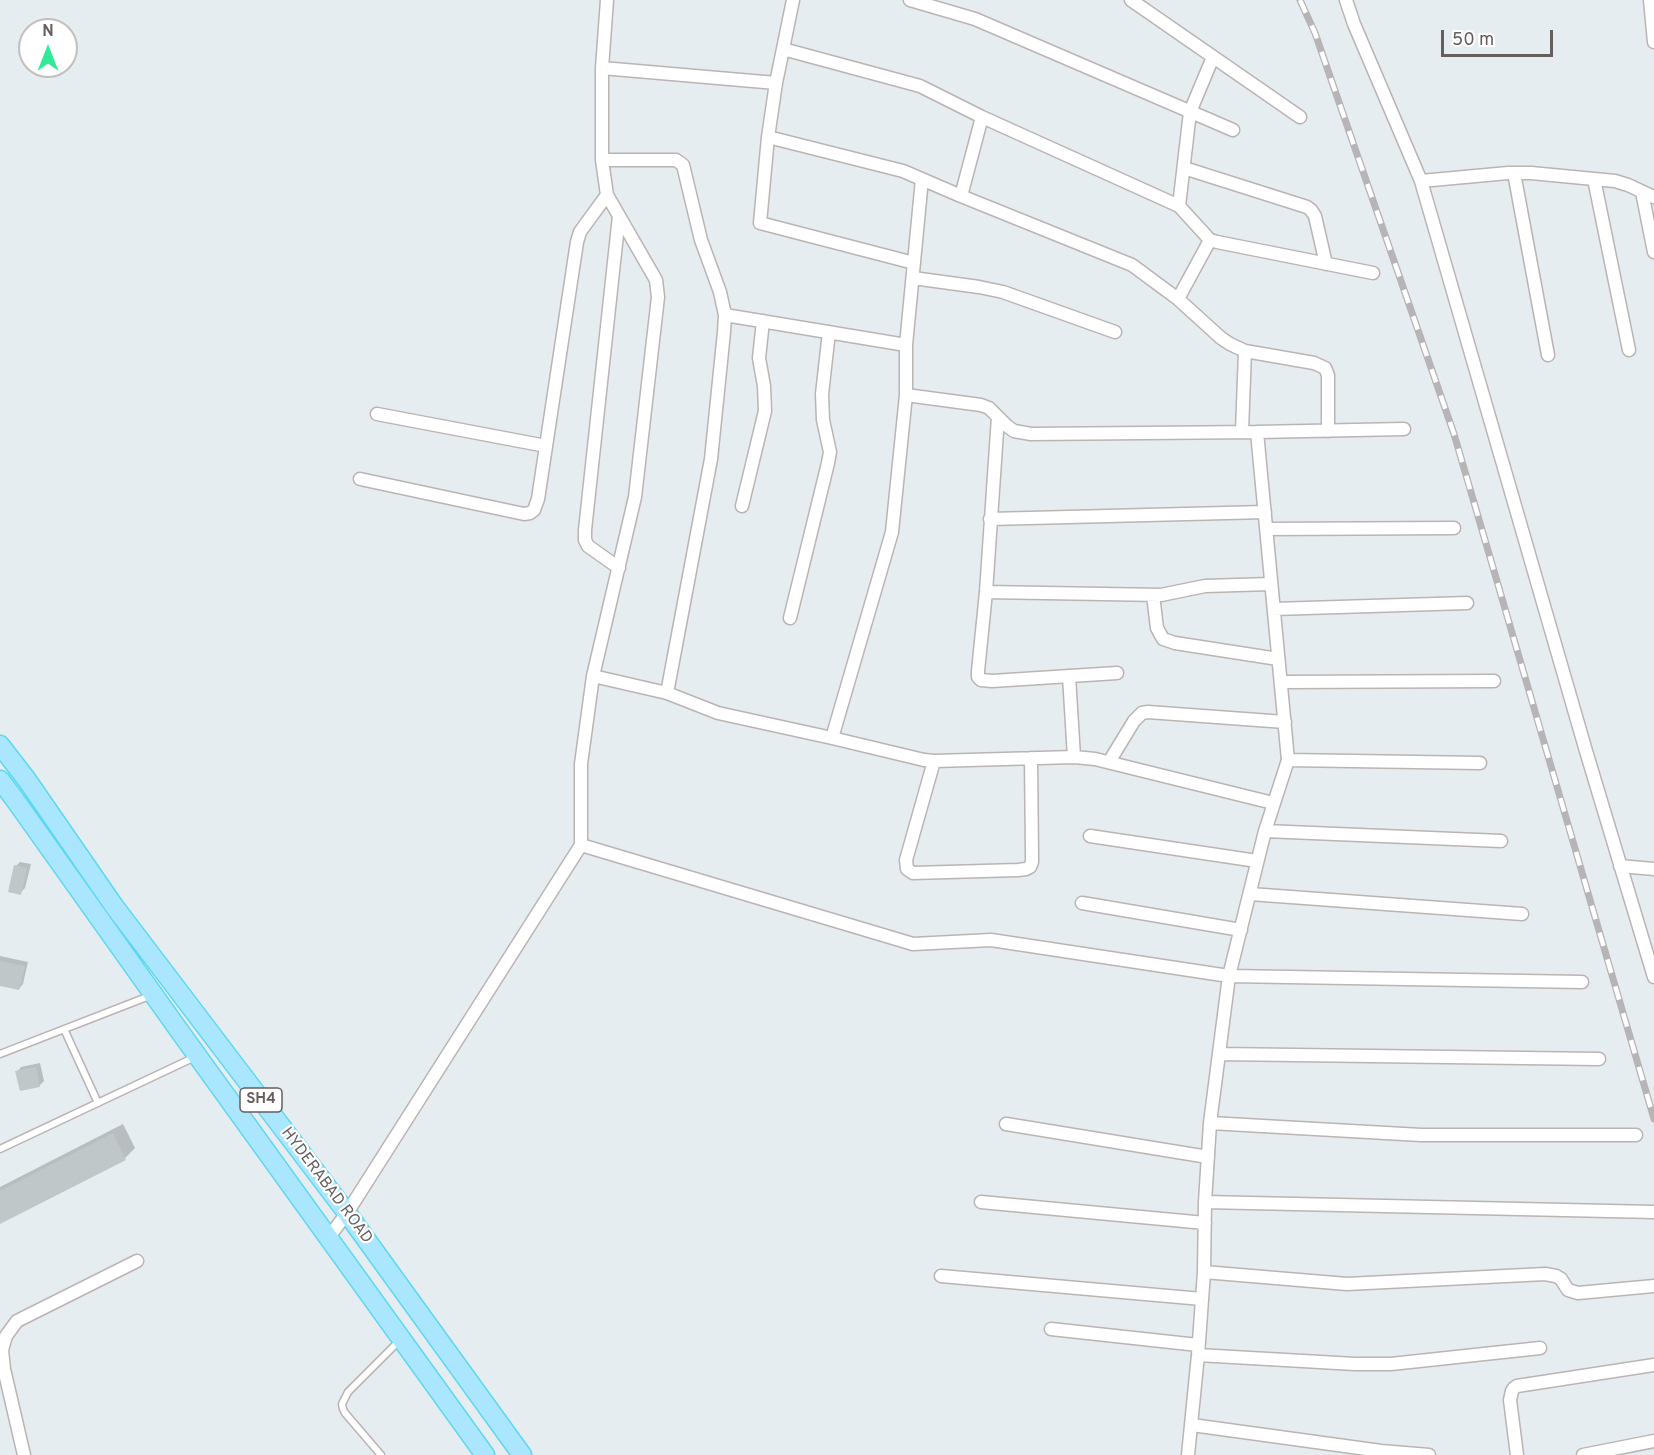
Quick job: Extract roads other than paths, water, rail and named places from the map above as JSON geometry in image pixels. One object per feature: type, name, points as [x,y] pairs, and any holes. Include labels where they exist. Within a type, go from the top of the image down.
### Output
[{"type":"main road","name":"HYDERABAD ROAD","points":[[0,746],[27,780],[114,906],[347,1213],[522,1455]]},
{"type":"main road","name":"HYDERABAD ROAD","points":[[0,780],[485,1455]]},
{"type":"street","points":[[329,1237],[347,1213],[580,845],[581,765],[593,676],[635,497],[658,297],[656,280],[607,195],[602,160],[602,68],[607,0]]},
{"type":"street","points":[[793,0],[776,82],[760,223],[914,263]]},
{"type":"street","points":[[910,0],[975,19],[1233,130]]},
{"type":"street","points":[[1131,0],[1300,117]]},
{"type":"street","points":[[1346,0],[1421,181],[1654,977]]},
{"type":"street","points":[[1650,0],[1654,42]]},
{"type":"street","points":[[783,49],[920,86],[982,117],[1179,206],[1210,240],[1373,273]]},
{"type":"street","points":[[1179,206],[1190,111],[1213,57]]},
{"type":"street","points":[[602,68],[776,82]]},
{"type":"street","points":[[961,196],[982,117]]},
{"type":"street","points":[[768,137],[903,171],[1132,265],[1178,299],[1221,338],[1245,351],[1314,363],[1325,368],[1328,375],[1328,431]]},
{"type":"street","points":[[602,160],[671,160],[683,165],[701,240],[720,292],[724,315],[711,459],[667,693]]},
{"type":"street","points":[[1184,168],[1307,207],[1315,216],[1326,264]]},
{"type":"street","points":[[1421,181],[1514,173],[1615,181],[1654,197]]},
{"type":"street","points":[[1514,173],[1548,355]]},
{"type":"street","points":[[832,738],[892,532],[906,395],[906,345],[922,179]]},
{"type":"street","points":[[1594,179],[1629,350]]},
{"type":"street","points":[[1642,192],[1654,252]]},
{"type":"street","points":[[360,479],[524,514],[530,513],[537,504],[580,232],[607,195]]},
{"type":"street","points":[[619,216],[585,530],[585,540],[588,546],[619,568]]},
{"type":"street","points":[[1178,299],[1210,240]]},
{"type":"street","points":[[913,278],[1003,292],[1115,332]]},
{"type":"street","points":[[724,315],[906,345]]},
{"type":"street","points":[[742,506],[765,411],[764,386],[759,358],[763,321]]},
{"type":"street","points":[[790,618],[830,452],[823,420],[822,394],[829,332]]},
{"type":"street","points":[[1242,432],[1245,351]]},
{"type":"street","points":[[906,395],[981,405],[988,408],[1014,431],[1031,434],[1404,429]]},
{"type":"street","points":[[377,414],[546,446]]},
{"type":"street","points":[[998,417],[978,671],[981,680],[1118,673]]},
{"type":"street","points":[[1188,1455],[1204,1272],[1205,1202],[1210,1123],[1229,976],[1264,831],[1288,760],[1257,432]]},
{"type":"street","points":[[990,519],[1265,512]]},
{"type":"street","points":[[1266,529],[1454,528]]},
{"type":"street","points":[[986,592],[1153,595],[1205,586],[1271,584]]},
{"type":"street","points":[[1153,595],[1157,628],[1163,639],[1175,643],[1278,659]]},
{"type":"street","points":[[1274,609],[1467,603]]},
{"type":"street","points":[[593,676],[667,693],[718,713],[912,758],[934,762],[1074,757],[1095,759],[1273,803]]},
{"type":"street","points":[[1069,676],[1074,757]]},
{"type":"street","points":[[1281,682],[1494,681]]},
{"type":"street","points":[[1109,762],[1142,712],[1285,722]]},
{"type":"street","points":[[934,762],[906,860],[907,869],[913,873],[1018,870],[1030,867],[1032,862],[1031,759]]},
{"type":"street","points":[[1288,760],[1480,763]]},
{"type":"street","points":[[1264,831],[1501,842]]},
{"type":"street","points":[[1090,836],[1257,861]]},
{"type":"street","points":[[580,845],[914,944],[992,940],[1229,976],[1582,982]]},
{"type":"street","points":[[1620,866],[1654,869]]},
{"type":"street","points":[[1250,894],[1522,914]]},
{"type":"street","points":[[1082,903],[1241,930]]},
{"type":"street","points":[[1219,1053],[1599,1059]]},
{"type":"street","points":[[1210,1123],[1421,1135],[1636,1135]]},
{"type":"street","points":[[1006,1124],[1208,1157]]},
{"type":"street","points":[[981,1202],[1205,1223]]},
{"type":"street","points":[[1205,1202],[1654,1212]]},
{"type":"street","points":[[24,1455],[4,1369],[3,1350],[6,1336],[17,1321],[137,1261]]},
{"type":"street","points":[[1204,1272],[1347,1284],[1545,1274],[1556,1276],[1561,1279],[1568,1290],[1578,1293],[1654,1286]]},
{"type":"street","points":[[941,1276],[1202,1299]]},
{"type":"street","points":[[1051,1329],[1198,1350],[1355,1364],[1391,1364],[1540,1348]]},
{"type":"street","points":[[1517,1455],[1510,1400],[1517,1386],[1654,1365]]},
{"type":"street","points":[[1192,1425],[1381,1451],[1429,1455]]},
{"type":"street","points":[[1583,1455],[1654,1441]]},
{"type":"lane","points":[[0,1054],[153,994]]},
{"type":"lane","points":[[64,1029],[98,1103]]},
{"type":"lane","points":[[0,1149],[197,1056]]},
{"type":"lane","points":[[381,1455],[345,1413],[342,1404],[348,1392],[401,1338]]},
{"type":"railway","points":[[1300,0],[1315,33],[1454,434],[1654,1119]]}]
